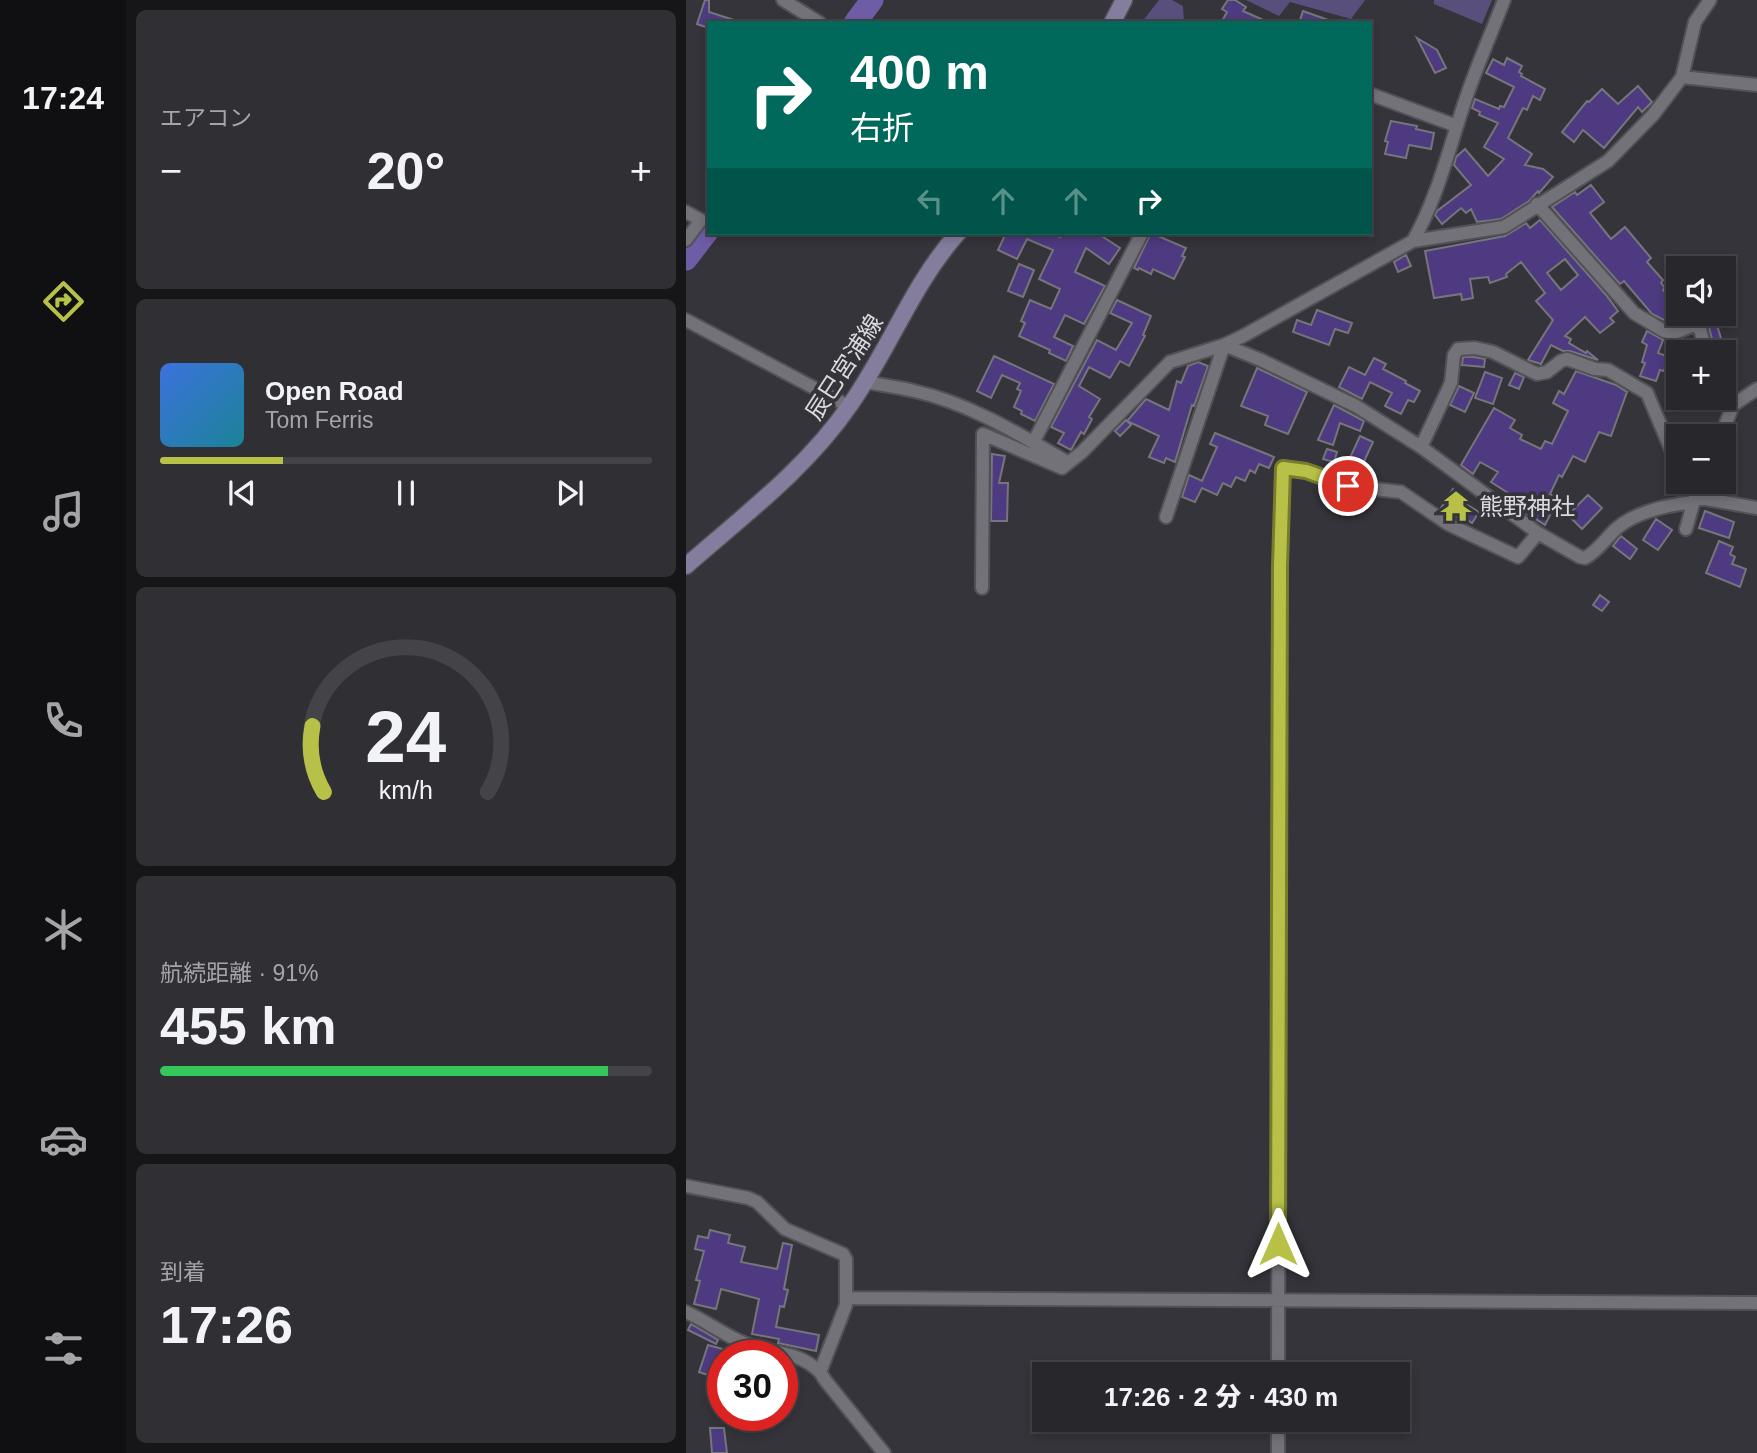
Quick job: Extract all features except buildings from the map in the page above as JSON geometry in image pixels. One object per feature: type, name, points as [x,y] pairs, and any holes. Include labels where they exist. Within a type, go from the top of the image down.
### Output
[{"type":"main road","points":[[1113,21],[1124,0]]},
{"type":"main road","name":"辰巳宮浦線","points":[[686,566],[814,450],[850,407],[927,276],[957,235]]},
{"type":"street","points":[[783,0],[817,21]]},
{"type":"street","points":[[1413,241],[1428,212],[1467,95],[1504,0]]},
{"type":"street","points":[[982,588],[983,434],[1062,468],[1082,452],[1170,362],[1224,345],[1413,241],[1504,227],[1608,161],[1645,123],[1682,77],[1695,22],[1710,0]]},
{"type":"street","points":[[1682,77],[1757,85]]},
{"type":"street","points":[[1372,95],[1457,126]]},
{"type":"street","points":[[1537,204],[1634,313],[1656,327],[1674,333],[1695,325],[1700,329],[1703,340]]},
{"type":"street","points":[[686,212],[701,220],[686,240]]},
{"type":"street","points":[[1034,441],[1141,235]]},
{"type":"street","points":[[686,320],[850,407]]},
{"type":"street","points":[[1224,345],[1331,393],[1421,447],[1538,533],[1585,558],[1630,519],[1695,494]]},
{"type":"street","points":[[1166,517],[1224,345]]},
{"type":"street","points":[[1421,447],[1451,383],[1454,355],[1458,349],[1475,348],[1493,352],[1537,374],[1547,372],[1561,360],[1567,359],[1595,369],[1608,370],[1647,393],[1666,438]]},
{"type":"street","points":[[865,382],[915,391],[950,401],[1034,441],[1067,462]]},
{"type":"street","points":[[1736,402],[1757,389]]},
{"type":"street","points":[[1278,1362],[1280,566],[1283,468],[1306,471],[1348,486],[1401,492],[1448,524],[1518,556],[1538,533]]},
{"type":"street","points":[[1686,529],[1698,494]]},
{"type":"street","points":[[1702,494],[1757,508]]},
{"type":"street","points":[[686,1186],[748,1198],[757,1202],[785,1229],[843,1254],[848,1298],[820,1371]]},
{"type":"street","points":[[848,1298],[1757,1303]]},
{"type":"street","points":[[686,1312],[746,1344],[793,1354],[810,1362],[884,1453]]},
{"type":"street","points":[[1278,1432],[1278,1453]]},
{"type":"shaded area","points":[[1159,0],[1172,0],[1183,6],[1184,21],[1143,21]]},
{"type":"shaded area","points":[[1246,0],[1365,0],[1351,19],[1290,2],[1279,16]]},
{"type":"shaded area","points":[[1434,0],[1492,0],[1482,24],[1434,4]]},
{"type":"waterway","points":[[856,21],[872,0]]},
{"type":"waterway","points":[[686,259],[707,232]]},
{"type":"place","name":"熊野神社","points":[[1456,506]]},
{"type":"route","points":[[1278,1244],[1280,566],[1283,468],[1306,471],[1348,486]]}]
